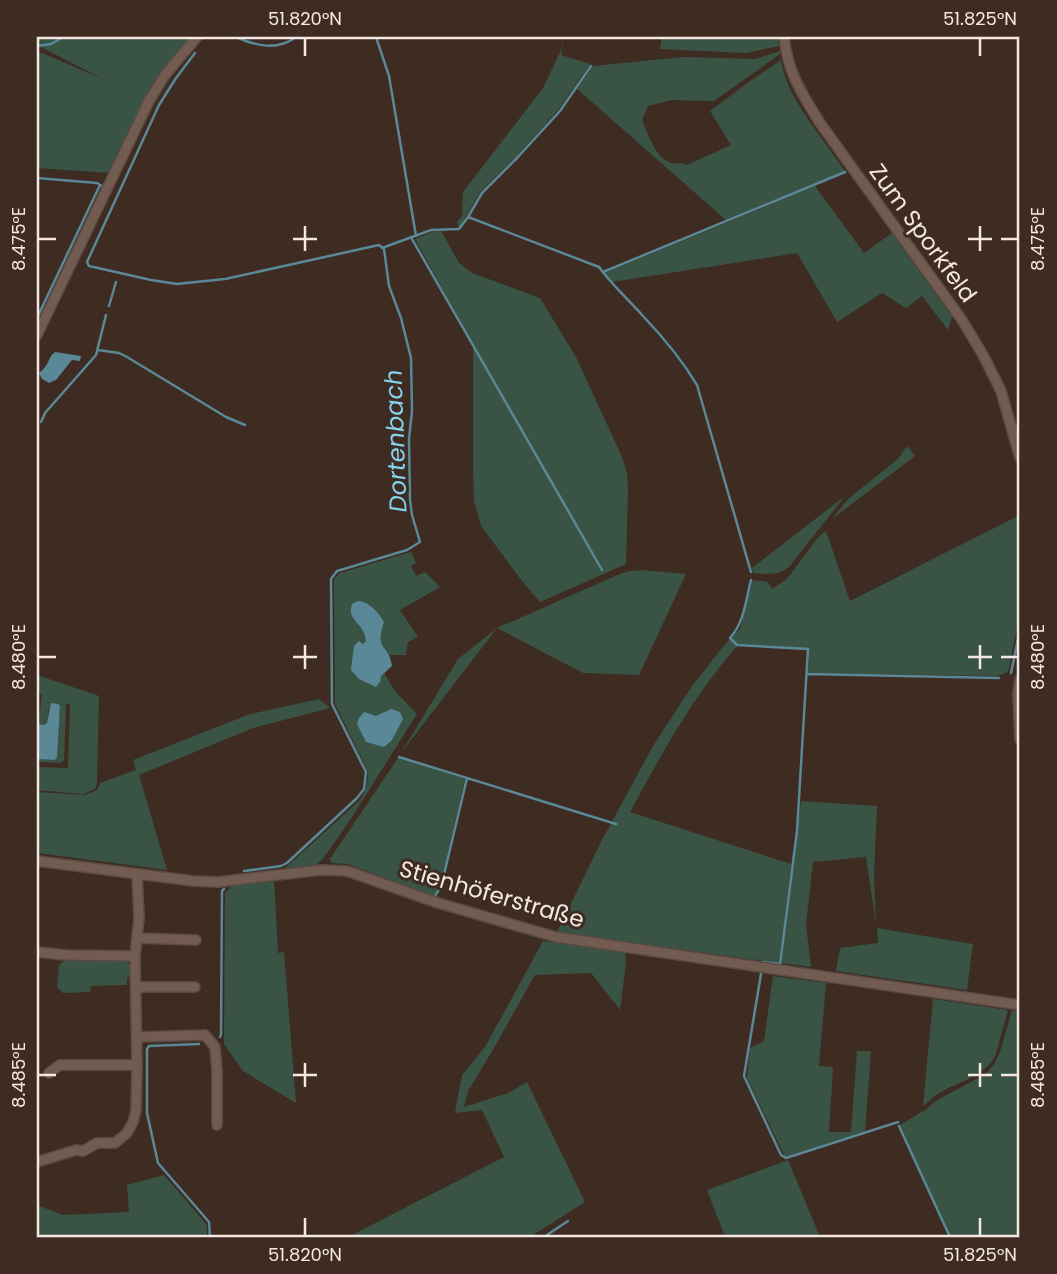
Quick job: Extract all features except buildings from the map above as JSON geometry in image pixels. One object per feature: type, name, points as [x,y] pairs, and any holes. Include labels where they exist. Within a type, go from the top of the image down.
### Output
[{"type":"street","points":[[37,335],[149,101],[165,75],[197,37]]},
{"type":"street","name":"Zum Sporkfeld","points":[[784,37],[786,55],[799,89],[962,320],[983,355],[1001,391],[1020,458]]},
{"type":"street","points":[[1020,679],[1020,739]]},
{"type":"street","name":"Stienhöferstraße","points":[[37,861],[218,882],[321,870],[346,871],[438,903],[556,937],[1020,1005]]},
{"type":"street","points":[[37,1162],[76,1150],[83,1151],[97,1143],[115,1143],[122,1139],[133,1122],[136,1110],[137,1065],[135,956],[139,918],[136,874]]},
{"type":"street","points":[[137,938],[196,940]]},
{"type":"street","points":[[37,952],[66,956],[135,956]]},
{"type":"street","points":[[136,987],[195,987]]},
{"type":"street","points":[[137,1037],[205,1035],[215,1046],[217,1125]]},
{"type":"street","points":[[50,1073],[60,1065],[137,1065]]},
{"type":"green space","points":[[190,37],[161,73],[145,100],[110,173],[37,168],[37,51],[103,79],[37,45],[37,38]]},
{"type":"green space","points":[[564,37],[561,55],[590,64],[559,109],[480,192],[459,228],[457,222],[462,216],[463,192],[543,88],[561,50]]},
{"type":"green space","points":[[662,37],[778,37],[779,46],[746,53],[660,49]]},
{"type":"green space","points":[[780,51],[780,54],[714,101],[672,100],[648,106],[642,120],[660,156],[666,161],[687,165],[731,145],[710,111],[781,60],[784,74],[798,103],[845,171],[726,220],[577,89],[593,66],[683,57],[756,59]]},
{"type":"green space","points":[[815,186],[864,253],[892,233],[952,317],[948,330],[922,296],[906,308],[882,293],[837,322],[797,253],[612,282],[605,273]]},
{"type":"green space","points":[[441,231],[459,263],[472,273],[540,298],[576,357],[627,473],[626,564],[540,602],[481,526],[474,501],[473,344],[415,239]]},
{"type":"green space","points":[[907,446],[915,456],[832,519],[848,499],[898,459]]},
{"type":"green space","points":[[845,496],[789,567],[776,573],[753,573],[752,568]]},
{"type":"green space","points":[[1020,515],[1020,614],[1008,672],[998,676],[808,673],[809,649],[739,644],[693,704],[630,812],[791,864],[779,963],[557,932],[601,842],[653,746],[692,686],[740,629],[753,580],[768,582],[772,589],[787,579],[819,536],[826,531],[850,601]]},
{"type":"green space","points":[[411,552],[416,563],[411,566],[416,576],[425,572],[440,587],[400,610],[418,637],[408,642],[406,655],[388,655],[380,643],[380,634],[351,616],[366,637],[363,644],[381,676],[384,673],[395,691],[417,714],[323,859],[315,865],[284,869],[360,800],[367,783],[368,772],[335,704],[334,579],[340,573]]},
{"type":"green space","points":[[630,571],[686,574],[639,675],[583,673],[497,628]]},
{"type":"green space","points":[[497,628],[401,753],[458,659]]},
{"type":"green space","points":[[37,675],[99,696],[96,788],[84,794],[37,790],[37,767],[68,768],[70,705],[66,704],[64,760],[61,763],[37,762],[37,759],[55,760],[57,757],[60,707],[49,708],[47,723],[37,724],[42,694],[37,693]]},
{"type":"green space","points":[[319,699],[330,708],[253,728],[139,775],[167,870],[37,853],[37,792],[85,795],[97,790],[100,783],[136,770],[133,760],[250,714]]},
{"type":"green space","points":[[399,757],[465,779],[440,886],[433,896],[348,864],[332,863],[330,859]]},
{"type":"green space","points":[[801,801],[877,806],[874,875],[876,924],[866,857],[813,862],[806,925],[811,967],[781,963]]},
{"type":"green space","points":[[274,880],[278,953],[284,952],[296,1103],[243,1071],[224,1044],[225,893],[232,886]]},
{"type":"green space","points":[[877,928],[973,944],[967,990],[836,971],[840,948],[878,943]]},
{"type":"green space","points":[[543,941],[625,952],[620,1010],[591,973],[535,975],[468,1091],[464,1107],[508,1093],[527,1082],[585,1202],[530,1237],[348,1237],[504,1157],[482,1110],[455,1113],[462,1075],[485,1047]]},
{"type":"green space","points":[[65,960],[127,961],[130,976],[127,978],[127,985],[91,986],[90,992],[63,993],[57,987],[59,965]]},
{"type":"green space","points":[[773,976],[826,983],[819,1066],[833,1067],[829,1132],[851,1132],[857,1051],[871,1051],[865,1131],[785,1157],[747,1078],[750,1048],[764,1041]]},
{"type":"green space","points":[[933,999],[1008,1010],[995,1057],[990,1064],[976,1075],[936,1095],[923,1106]]},
{"type":"green space","points":[[1012,1010],[1020,1012],[1020,1237],[951,1237],[900,1125],[939,1099],[984,1075],[994,1065]]},
{"type":"green space","points":[[788,1160],[820,1237],[725,1237],[707,1190]]},
{"type":"green space","points":[[164,1175],[207,1225],[207,1237],[37,1237],[37,1205],[63,1215],[129,1212],[127,1185]]},
{"type":"water","points":[[55,352],[81,356],[80,361],[72,360],[56,380],[49,383],[42,379],[39,373]]},
{"type":"water","points":[[358,601],[373,608],[384,622],[381,643],[392,666],[381,676],[376,687],[359,679],[351,670],[354,646],[359,641],[363,644],[366,641],[351,614],[352,604]]},
{"type":"water","points":[[51,703],[60,706],[57,757],[55,760],[37,759],[37,724],[47,723]]},
{"type":"water","points":[[391,709],[400,712],[403,719],[392,740],[384,747],[366,742],[357,724],[359,718],[364,712],[376,716]]},
{"type":"waterway","points":[[37,46],[51,44],[63,37]]},
{"type":"waterway","points":[[236,37],[266,46],[281,44],[296,37]]},
{"type":"waterway","points":[[376,37],[389,76],[416,236]]},
{"type":"waterway","name":"Dortenbach","points":[[195,53],[159,105],[87,262],[89,266],[177,284],[225,279],[379,245],[384,249],[389,286],[401,318],[411,358],[410,500],[420,542],[407,550],[337,571],[331,579],[332,704],[366,772],[364,789],[287,863],[244,871]]},
{"type":"waterway","points":[[468,217],[482,193],[560,111],[591,66]]},
{"type":"waterway","points":[[603,272],[845,172]]},
{"type":"waterway","points":[[37,178],[97,183],[102,186]]},
{"type":"waterway","points":[[37,318],[100,185]]},
{"type":"waterway","points":[[382,248],[431,230],[459,229],[468,217],[599,267],[665,340],[697,385],[751,572]]},
{"type":"waterway","points":[[412,239],[602,570]]},
{"type":"waterway","points":[[109,306],[116,282]]},
{"type":"waterway","points":[[41,422],[45,413],[96,355],[106,315]]},
{"type":"waterway","points":[[98,350],[127,357],[226,417],[245,425]]},
{"type":"waterway","points":[[751,580],[741,618],[730,638],[737,645],[808,649],[797,831],[780,964],[763,962]]},
{"type":"waterway","points":[[1011,673],[1020,629]]},
{"type":"waterway","points":[[807,674],[999,678]]},
{"type":"waterway","points":[[399,757],[616,824]]},
{"type":"waterway","points":[[434,897],[441,887],[467,778]]},
{"type":"waterway","points":[[220,1037],[224,889]]},
{"type":"waterway","points":[[761,974],[744,1076],[781,1155],[786,1158],[898,1122]]},
{"type":"waterway","points":[[199,1044],[149,1046],[147,1113],[158,1163],[209,1222],[210,1237]]},
{"type":"waterway","points":[[899,1126],[950,1237]]},
{"type":"waterway","points":[[544,1237],[568,1221]]}]
